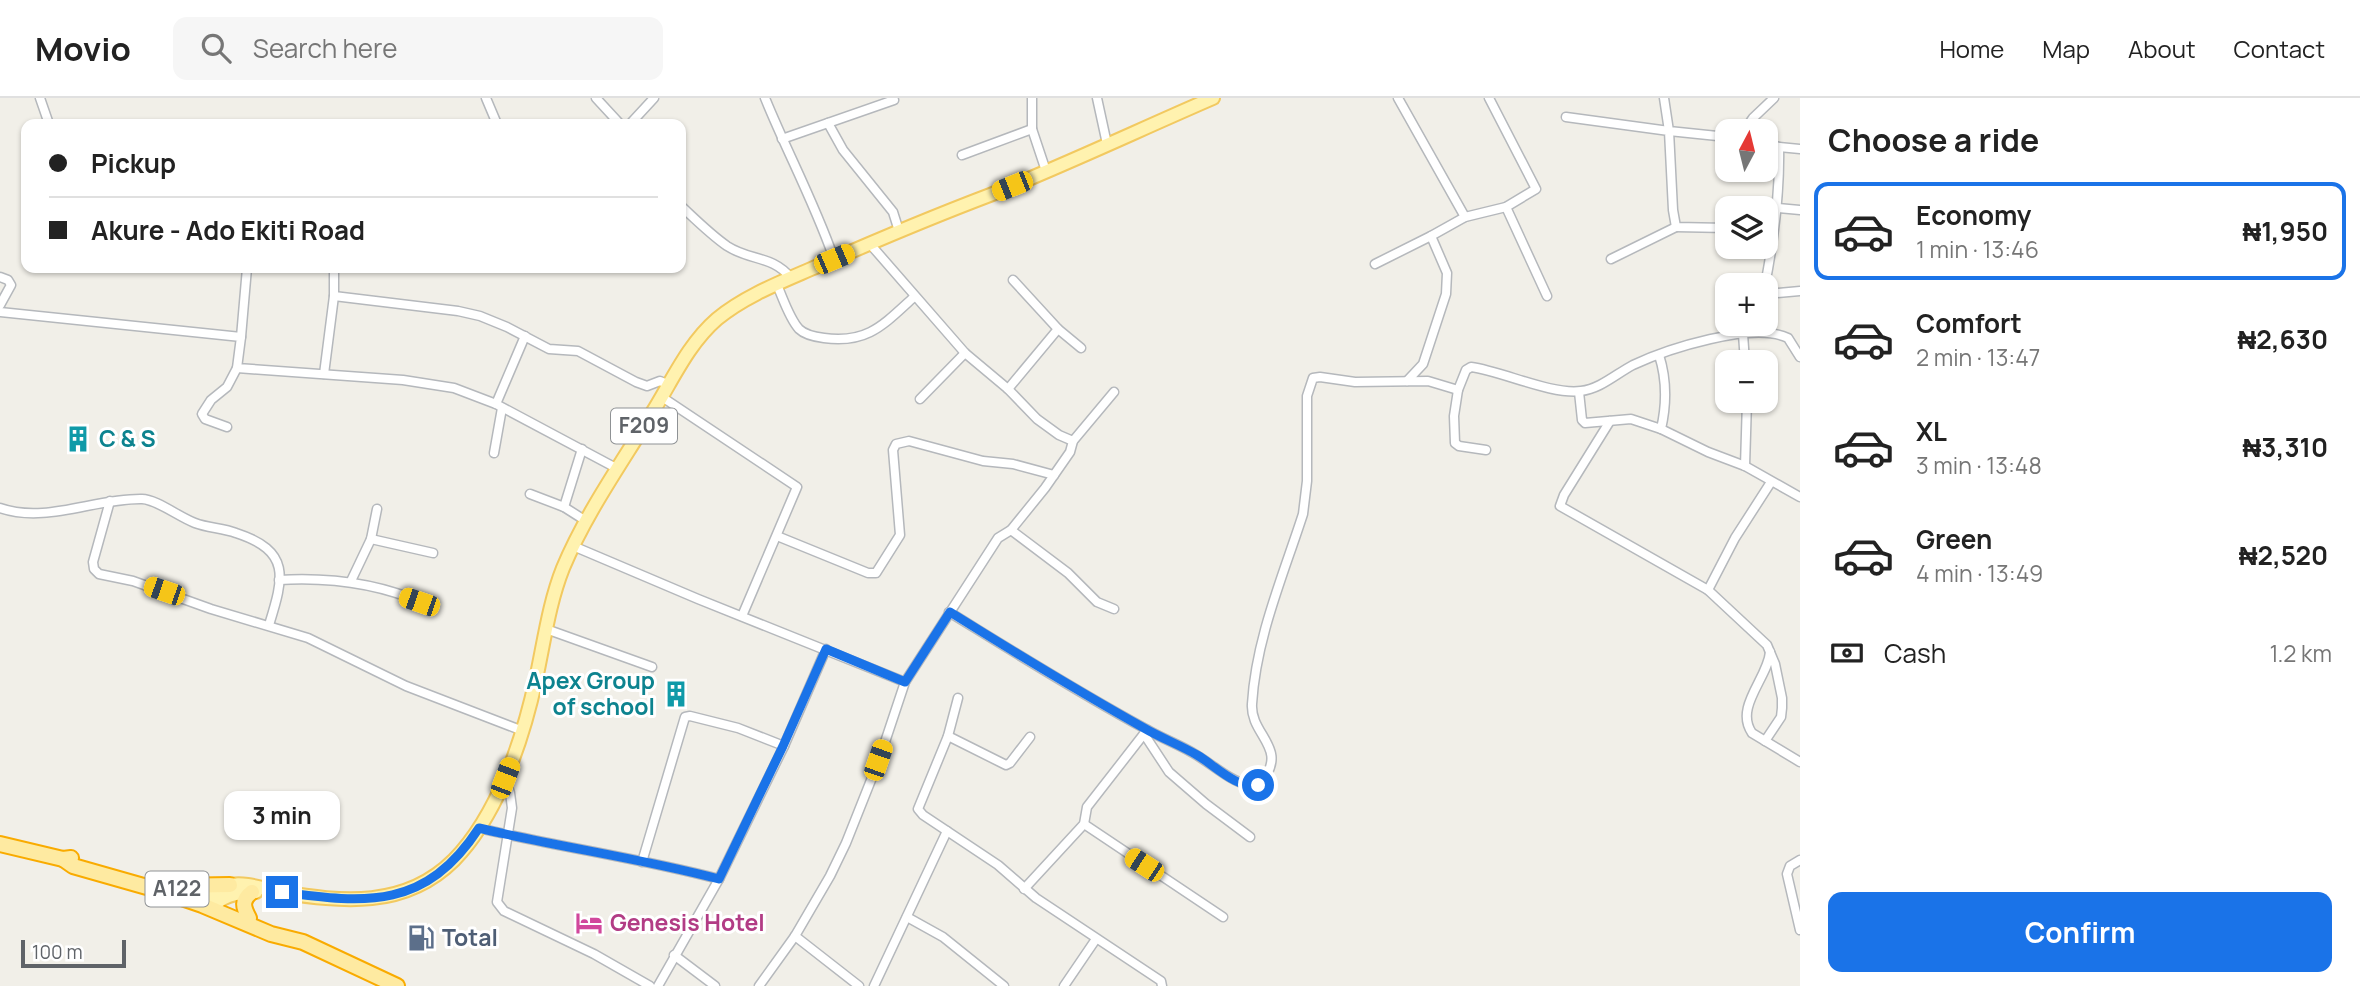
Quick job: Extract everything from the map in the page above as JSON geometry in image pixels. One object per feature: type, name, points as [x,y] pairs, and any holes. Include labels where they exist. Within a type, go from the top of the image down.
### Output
[{"type":"highway","name":"A122","points":[[0,844],[64,859],[87,860],[171,886],[271,934],[303,942],[397,986]]},
{"type":"highway","name":"A122","points":[[64,859],[73,866],[209,904],[273,928],[284,936]]},
{"type":"highway","points":[[171,886],[230,885]]},
{"type":"highway","points":[[249,918],[243,904],[245,897],[252,892]]},
{"type":"main road","name":"F209","points":[[230,885],[363,900],[410,889],[437,874],[454,860],[479,828],[505,778],[523,731],[546,629],[562,571],[573,546],[692,347],[716,320],[749,298],[791,278],[1213,98]]},
{"type":"main road","points":[[209,904],[219,889],[230,885]]},
{"type":"main road","name":"F209","points":[[209,904],[232,895],[265,893],[270,890]]},
{"type":"street","points":[[40,98],[47,119]]},
{"type":"street","points":[[486,98],[495,119]]},
{"type":"street","points":[[596,98],[615,119]]},
{"type":"street","points":[[635,119],[654,98]]},
{"type":"street","points":[[765,98],[819,217],[834,259]]},
{"type":"street","points":[[1032,98],[1032,129],[1046,171]]},
{"type":"street","points":[[1097,98],[1107,144]]},
{"type":"street","points":[[1398,98],[1465,217]]},
{"type":"street","points":[[1375,264],[1465,217],[1506,207],[1534,192],[1536,186],[1489,98]]},
{"type":"street","points":[[1664,98],[1676,227]]},
{"type":"street","points":[[1752,119],[1774,98]]},
{"type":"street","points":[[782,139],[894,100]]},
{"type":"street","points":[[1566,117],[1715,136]]},
{"type":"street","points":[[828,123],[843,150],[893,212],[899,232]]},
{"type":"street","points":[[962,155],[1032,129]]},
{"type":"street","points":[[1800,149],[1779,147],[1778,208],[1800,210]]},
{"type":"street","points":[[1506,207],[1548,296]]},
{"type":"street","points":[[686,210],[728,247],[750,256],[767,259],[782,267],[791,278]]},
{"type":"street","points":[[1611,259],[1676,227],[1715,228]]},
{"type":"street","points":[[1407,381],[1423,364],[1448,282],[1442,259],[1431,236]]},
{"type":"street","points":[[870,244],[965,353],[1008,389],[1037,419],[1059,435],[1073,441]]},
{"type":"street","points":[[227,427],[205,419],[202,414],[211,400],[227,387],[237,368],[247,273]]},
{"type":"street","points":[[324,374],[334,296],[334,273]]},
{"type":"street","points":[[0,277],[11,285],[0,305]]},
{"type":"street","points":[[1013,280],[1058,329],[1081,348]]},
{"type":"street","points":[[777,285],[797,327],[806,334],[835,339],[850,340],[881,327],[914,297]]},
{"type":"street","points":[[1778,293],[1800,291]]},
{"type":"street","points":[[334,296],[480,316],[549,349],[578,351],[644,385],[660,381],[670,385]]},
{"type":"street","points":[[0,312],[241,337]]},
{"type":"street","points":[[1008,389],[1058,329]]},
{"type":"street","points":[[1778,334],[1788,338],[1800,357]]},
{"type":"street","points":[[494,453],[499,406],[525,336]]},
{"type":"street","points":[[1486,450],[1455,443],[1454,416],[1458,390],[1466,370],[1471,367],[1526,382],[1579,392],[1687,344],[1732,336]]},
{"type":"street","points":[[920,398],[965,353]]},
{"type":"street","points":[[1659,355],[1666,400],[1661,429]]},
{"type":"street","points":[[237,368],[434,384],[454,388],[499,406],[618,469]]},
{"type":"street","points":[[950,612],[1146,732],[1196,754],[1242,783],[1252,786],[1263,780],[1272,750],[1256,727],[1252,716],[1253,696],[1264,635],[1306,499],[1309,385],[1313,378],[1320,377],[1355,382],[1428,381],[1458,390]]},
{"type":"street","points":[[759,986],[795,936],[846,843],[905,682],[999,538],[1011,530],[1054,475],[1070,452],[1073,441],[1114,391]]},
{"type":"street","points":[[1579,392],[1583,422],[1631,419],[1661,429],[1708,452],[1745,466],[1800,497]]},
{"type":"street","points":[[662,397],[797,486],[742,616]]},
{"type":"street","points":[[1745,466],[1746,413]]},
{"type":"street","points":[[1610,421],[1564,495],[1560,506],[1707,590],[1770,649],[1783,698],[1777,724],[1765,741]]},
{"type":"street","points":[[777,536],[868,573],[876,573],[900,535],[893,450],[902,442],[909,441],[983,461],[1013,464],[1054,475]]},
{"type":"street","points":[[564,507],[582,449]]},
{"type":"street","points":[[1707,590],[1735,538],[1771,482]]},
{"type":"street","points":[[530,494],[564,507],[586,521]]},
{"type":"street","points":[[0,508],[18,513],[44,513],[110,501],[153,500],[176,515],[250,539],[276,555],[278,593],[269,625]]},
{"type":"street","points":[[110,501],[93,562],[94,569],[99,574],[133,581],[326,646],[406,686],[523,731]]},
{"type":"street","points":[[351,581],[371,540],[377,509]]},
{"type":"street","points":[[1011,530],[1068,573],[1097,602],[1114,609]]},
{"type":"street","points":[[371,540],[433,553]]},
{"type":"street","points":[[573,546],[905,682]]},
{"type":"street","points":[[279,580],[311,578],[351,581],[425,604]]},
{"type":"street","points":[[546,629],[652,667]]},
{"type":"street","points":[[658,986],[719,879],[826,649]]},
{"type":"street","points":[[1770,649],[1770,658],[1752,696],[1747,717],[1748,726],[1752,733],[1800,762]]},
{"type":"street","points":[[958,698],[948,736],[918,809],[998,865],[1024,889],[1161,981],[1162,986]]},
{"type":"street","points":[[642,862],[685,717],[738,728],[783,746]]},
{"type":"street","points":[[1024,889],[1083,824],[1087,807],[1146,732]]},
{"type":"street","points":[[1146,732],[1169,772],[1250,837]]},
{"type":"street","points":[[948,736],[1006,765],[1010,764],[1030,737]]},
{"type":"street","points":[[505,778],[512,808],[497,902],[505,911],[602,958],[650,986]]},
{"type":"street","points":[[1083,824],[1223,917]]},
{"type":"street","points":[[479,828],[663,864],[719,879]]},
{"type":"street","points":[[874,986],[947,831]]},
{"type":"street","points":[[1800,860],[1790,866],[1787,874],[1800,930]]},
{"type":"street","points":[[907,917],[943,937],[1004,986]]},
{"type":"street","points":[[795,936],[859,986]]},
{"type":"street","points":[[1064,986],[1096,939]]},
{"type":"street","points":[[674,955],[715,986]]},
{"type":"place","name":"C & S","points":[[78,439]]},
{"type":"place","name":"Apex Group of school","points":[[676,694]]},
{"type":"place","name":"Genesis Hotel","points":[[589,923]]},
{"type":"place","name":"Total","points":[[421,938]]},
{"type":"route","points":[[282,892],[363,900],[393,895],[437,874],[454,860],[479,828],[663,864],[719,879],[826,649],[905,682],[950,612],[1030,662],[1147,730],[1196,754],[1232,778],[1252,786],[1258,785]]}]
